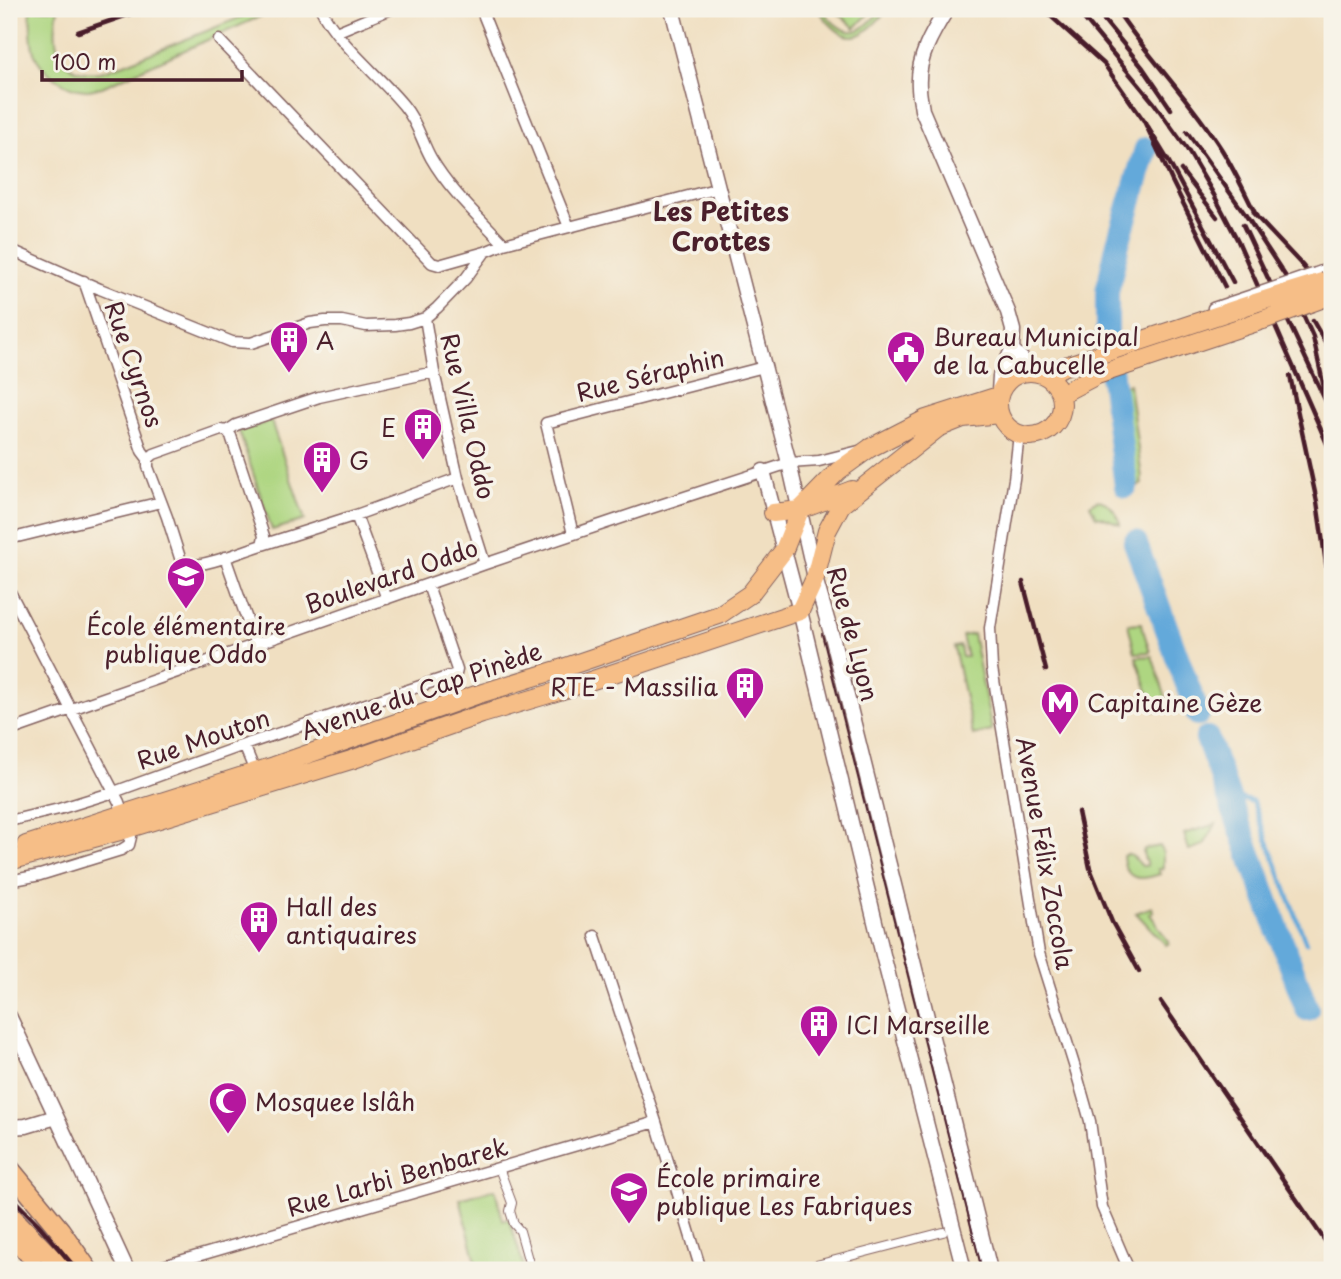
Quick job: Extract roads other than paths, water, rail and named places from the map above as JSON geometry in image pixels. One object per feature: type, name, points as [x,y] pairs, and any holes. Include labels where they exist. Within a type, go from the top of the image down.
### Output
[{"type":"highway","points":[[9,1168],[60,1230],[88,1270]]},
{"type":"highway","points":[[9,1213],[63,1270]]},
{"type":"highway","points":[[9,1233],[44,1270]]},
{"type":"main road","points":[[1040,373],[1054,381],[1061,394],[1061,413],[1046,432],[1036,435],[1019,434],[1005,425],[997,405],[1005,383],[1015,374],[1040,373],[1095,361],[1253,299],[1327,279]]},
{"type":"main road","points":[[1129,349],[1263,320],[1327,279]]},
{"type":"main road","points":[[1061,394],[1095,361]]},
{"type":"main road","points":[[800,510],[838,471],[870,448],[926,419],[999,394]]},
{"type":"main road","points":[[800,611],[815,578],[827,531],[841,505],[938,428],[963,418],[999,414]]},
{"type":"main road","points":[[773,513],[800,510],[865,484]]},
{"type":"main road","name":"Avenue du Cap Pinède","points":[[9,861],[476,695],[719,615],[750,594],[784,550],[800,510]]},
{"type":"main road","name":"Avenue du Cap Pinède","points":[[9,850],[270,785],[351,761],[482,714],[566,689],[800,611]]},
{"type":"street","points":[[321,9],[336,32],[404,106],[416,123],[431,158],[451,187],[503,244]]},
{"type":"street","points":[[336,32],[391,9]]},
{"type":"street","points":[[481,9],[569,227]]},
{"type":"street","name":"Rue de Lyon","points":[[672,9],[789,463],[815,578],[833,640],[990,1270]]},
{"type":"street","points":[[947,9],[924,51],[919,72],[919,89],[922,110],[1008,312],[1013,330],[1013,350],[1000,376],[999,394]]},
{"type":"street","points":[[219,40],[432,263],[439,265],[503,244],[719,188]]},
{"type":"street","points":[[9,249],[232,342],[251,344],[310,323],[342,321],[366,326],[395,325],[425,318],[466,278],[485,252]]},
{"type":"street","name":"Rue Cyrnos","points":[[84,281],[142,451],[148,459],[148,467],[181,561],[185,566],[192,566],[225,557]]},
{"type":"street","name":"Rue Villa Oddo","points":[[425,318],[458,478],[485,564]]},
{"type":"street","points":[[1095,361],[1129,349]]},
{"type":"street","points":[[1013,350],[1040,373]]},
{"type":"street","name":"Rue Séraphin","points":[[573,534],[546,423],[764,367]]},
{"type":"street","points":[[227,432],[236,425],[319,397],[434,372]]},
{"type":"street","points":[[148,459],[163,450],[221,430],[227,432],[231,436],[264,536],[262,545]]},
{"type":"street","name":"Avenue Félix Zoccola","points":[[1019,434],[990,628],[992,668],[1039,953],[1090,1121],[1102,1207],[1129,1270]]},
{"type":"street","name":"Boulevard Oddo","points":[[9,731],[485,564],[763,471],[789,463],[819,461],[870,448]]},
{"type":"street","name":"Rue de Lyon","points":[[763,471],[964,1270]]},
{"type":"street","points":[[256,645],[225,557],[356,515],[458,478]]},
{"type":"street","points":[[9,539],[161,502]]},
{"type":"street","points":[[356,515],[387,599]]},
{"type":"street","name":"Rue Mouton","points":[[9,821],[114,792],[244,744],[456,674],[457,670],[428,585]]},
{"type":"street","points":[[9,590],[114,792],[131,837],[129,845],[121,850],[40,875],[9,881]]},
{"type":"street","points":[[244,744],[261,782],[270,785]]},
{"type":"street","points":[[595,936],[701,1270]]},
{"type":"street","points":[[9,1016],[127,1270]]},
{"type":"street","points":[[9,1127],[26,1126],[56,1117]]},
{"type":"street","name":"Rue Larbi Benbarek","points":[[149,1270],[656,1122]]},
{"type":"street","points":[[499,1168],[512,1203],[510,1211],[514,1224],[520,1231],[531,1270]]},
{"type":"street","points":[[797,1270],[943,1232]]},
{"type":"waterway","points":[[1126,486],[1107,338],[1107,292],[1118,243],[1146,149]]},
{"type":"waterway","points":[[1135,542],[1198,714]]},
{"type":"waterway","points":[[1207,738],[1307,1009]]},
{"type":"waterway","points":[[1223,780],[1239,798],[1253,802],[1306,943]]},
{"type":"tram line","points":[[822,634],[982,1270]]},
{"type":"railway","points":[[78,32],[145,9]]},
{"type":"railway","points":[[1043,9],[1104,64],[1149,128]]},
{"type":"railway","points":[[1076,9],[1154,103],[1187,149],[1214,195],[1238,241],[1332,455]]},
{"type":"railway","points":[[1095,9],[1143,68],[1171,109]]},
{"type":"railway","points":[[1116,9],[1210,132],[1257,217]]},
{"type":"railway","points":[[1225,287],[1144,121],[1233,282]]},
{"type":"railway","points":[[1187,132],[1286,277],[1313,337],[1328,406]]},
{"type":"railway","points":[[1181,170],[1217,217]]},
{"type":"railway","points":[[1253,213],[1302,265],[1332,302]]},
{"type":"railway","points":[[1243,225],[1328,406],[1332,422]]},
{"type":"railway","points":[[1313,321],[1332,354]]},
{"type":"railway","points":[[1290,376],[1317,502],[1332,605]]},
{"type":"railway","points":[[1023,582],[1046,670]]},
{"type":"railway","points":[[1078,812],[1090,868],[1112,922],[1139,971]]},
{"type":"railway","points":[[1161,1002],[1332,1251]]},
{"type":"railway","points":[[9,1195],[77,1270]]},
{"type":"place","name":"A","points":[[289,374]]},
{"type":"place","name":"Bureau Municipal de la Cabucelle","points":[[906,384]]},
{"type":"place","name":"E","points":[[423,461]]},
{"type":"place","name":"G","points":[[322,494]]},
{"type":"place","name":"École élémentaire publique Oddo","points":[[186,610]]},
{"type":"place","name":"RTE - Massilia","points":[[745,720]]},
{"type":"place","name":"Capitaine Gèze","points":[[1060,736]]},
{"type":"place","name":"Hall des antiquaires","points":[[259,954]]},
{"type":"place","name":"ICI Marseille","points":[[819,1058]]},
{"type":"place","name":"Mosquee Islâh","points":[[228,1135]]},
{"type":"place","name":"École primaire publique Les Fabriques","points":[[629,1225]]},
{"type":"district","name":"Les Petites Crottes","points":[[721,225]]}]
